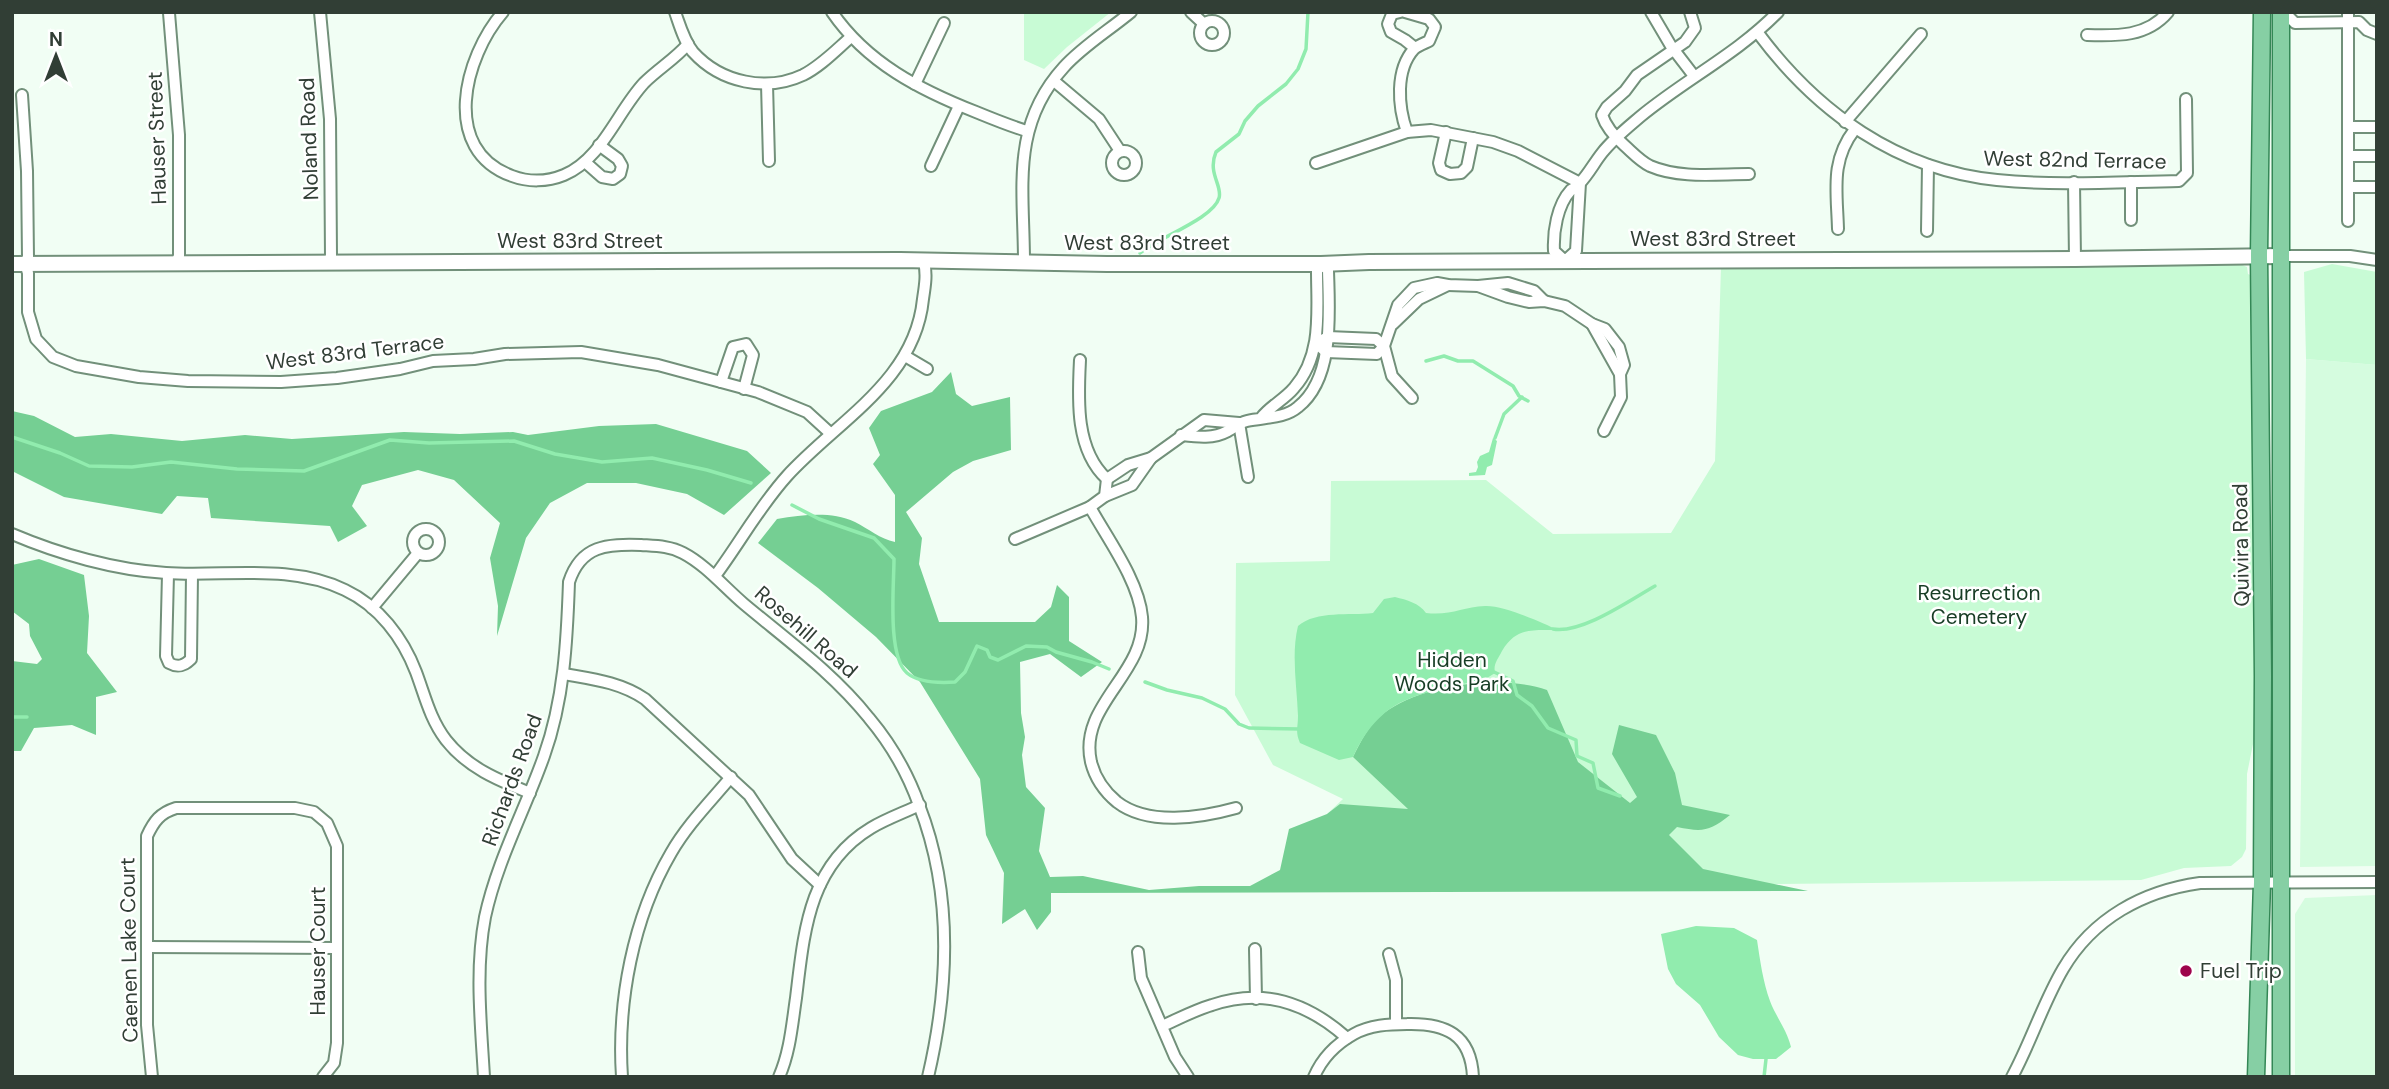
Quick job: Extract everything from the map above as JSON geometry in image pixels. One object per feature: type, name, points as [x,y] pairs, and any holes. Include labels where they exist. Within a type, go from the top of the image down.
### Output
[{"type":"main road","name":"Quivira Road","points":[[2256,1077],[2262,882],[2259,255],[2262,12]]},
{"type":"main road","name":"Quivira Road","points":[[2281,1077],[2283,12]]},
{"type":"main road","points":[[2263,676],[2281,676]]},
{"type":"street","name":"Noland Road","points":[[320,12],[331,150],[331,256],[328,263]]},
{"type":"street","points":[[503,12],[483,41],[474,61],[468,82],[467,123],[481,166],[518,178],[538,181],[564,175],[584,162],[642,85],[688,44]]},
{"type":"street","points":[[675,12],[694,52],[718,71],[741,81],[767,85],[806,74],[850,37]]},
{"type":"street","points":[[832,12],[850,37],[884,66],[959,106],[1027,131]]},
{"type":"street","points":[[1024,262],[1023,156],[1027,131],[1038,102],[1073,59],[1130,12]]},
{"type":"street","points":[[1191,12],[1204,24]]},
{"type":"street","points":[[1407,132],[1400,106],[1401,79],[1415,48],[1429,41],[1435,27],[1429,19],[1403,12],[1392,14],[1388,24],[1391,32],[1415,48]]},
{"type":"street","points":[[1651,12],[1674,50],[1694,76]]},
{"type":"street","points":[[1690,12],[1695,28],[1685,42],[1637,75],[1602,115],[1616,138],[1641,160],[1664,171],[1680,174],[1749,174]]},
{"type":"street","points":[[1580,183],[1576,251],[1565,261],[1554,251],[1554,230],[1569,192],[1580,183],[1603,152],[1616,138],[1694,76],[1758,33],[1778,12]]},
{"type":"street","points":[[2087,35],[2133,34],[2148,28],[2168,12]]},
{"type":"street","points":[[2283,12],[2295,23],[2348,17],[2377,34]]},
{"type":"street","name":"Hauser Street","points":[[169,13],[179,135],[176,263]]},
{"type":"street","points":[[2348,17],[2348,221]]},
{"type":"street","points":[[915,84],[944,23]]},
{"type":"street","name":"West 82nd Terrace","points":[[1758,33],[1809,92],[1855,130],[1927,165],[1998,180],[2179,181],[2187,173],[2186,99]]},
{"type":"street","points":[[1844,122],[1921,34]]},
{"type":"street","points":[[1054,81],[1099,119],[1120,151]]},
{"type":"street","points":[[767,85],[769,161]]},
{"type":"street","name":"West 83rd Terrace","points":[[22,95],[27,171],[27,257],[19,263],[36,339],[47,352],[65,363],[107,372],[200,382],[281,382],[370,374],[433,361],[539,352],[581,352],[628,359],[744,388],[807,412],[830,433]]},
{"type":"street","points":[[931,166],[959,106]]},
{"type":"street","points":[[2348,127],[2377,127]]},
{"type":"street","points":[[1838,229],[1837,164],[1840,152],[1855,130]]},
{"type":"street","points":[[1316,163],[1407,132],[1446,132],[1518,151],[1580,183]]},
{"type":"street","points":[[1446,132],[1439,163],[1441,170],[1450,174],[1461,173],[1466,167],[1473,138]]},
{"type":"street","points":[[584,162],[602,177],[613,179],[620,174],[622,166],[618,159],[599,145]]},
{"type":"street","points":[[2348,156],[2377,156]]},
{"type":"street","points":[[1927,165],[1927,231]]},
{"type":"street","points":[[2074,182],[2075,259]]},
{"type":"street","points":[[2131,182],[2131,220]]},
{"type":"street","points":[[2348,187],[2377,187]]},
{"type":"street","name":"West 83rd Street","points":[[19,263],[924,261],[1321,264],[2281,256]]},
{"type":"street","points":[[2281,256],[2350,256],[2377,260]]},
{"type":"street","points":[[715,576],[785,478],[830,433],[876,394],[905,356],[918,326],[923,304],[926,270],[924,261]]},
{"type":"street","points":[[1107,479],[1128,466],[1151,458],[1204,420],[1239,423],[1278,417],[1298,408],[1310,395],[1318,379],[1326,352],[1328,270],[1321,264],[1317,271],[1316,342],[1312,356],[1298,384],[1261,418]]},
{"type":"street","points":[[1316,342],[1326,352],[1377,354],[1384,346],[1393,324],[1419,299],[1448,285],[1478,286],[1528,302],[1544,301],[1565,306],[1592,324],[1620,374],[1621,397],[1604,431]]},
{"type":"street","points":[[1316,342],[1328,337],[1376,340],[1384,346],[1392,376],[1412,398]]},
{"type":"street","points":[[721,382],[733,347],[746,344],[753,355],[744,388]]},
{"type":"street","points":[[905,356],[927,369]]},
{"type":"street","points":[[1080,360],[1081,425],[1091,456],[1107,479],[1105,496]]},
{"type":"street","points":[[1181,436],[1213,437],[1239,423]]},
{"type":"street","points":[[1239,423],[1248,477]]},
{"type":"street","points":[[1015,540],[1132,485],[1151,458]]},
{"type":"street","points":[[1090,507],[1137,592],[1142,616],[1142,634],[1136,654],[1094,719],[1089,736],[1089,754],[1093,769],[1110,796],[1130,810],[1154,816],[1203,816],[1236,808]]},
{"type":"street","points":[[12,534],[108,565],[168,573],[305,576],[345,590],[372,608],[388,623],[406,649],[426,703],[445,739],[458,754],[496,779],[530,793]]},
{"type":"street","name":"Richards Road","points":[[484,1077],[479,982],[485,916],[496,878],[553,727],[564,674],[569,582],[573,570],[583,557],[602,546],[618,544],[670,548],[715,576]]},
{"type":"street","points":[[372,608],[418,553]]},
{"type":"street","points":[[168,573],[166,656],[169,663],[176,667],[191,659],[192,574]]},
{"type":"street","name":"Rosehill Road","points":[[715,576],[758,616],[804,651],[870,718],[891,748],[920,805],[935,851],[945,930],[943,987],[928,1077]]},
{"type":"street","points":[[564,674],[616,684],[632,690],[731,778],[758,806],[792,859],[820,885]]},
{"type":"street","points":[[622,1077],[622,1026],[626,988],[633,954],[652,892],[670,854],[688,827],[731,778]]},
{"type":"street","points":[[779,1077],[790,1042],[808,914],[820,885],[829,869],[850,844],[878,825],[920,805]]},
{"type":"street","name":"Caenen Lake Court","points":[[152,1077],[148,1025],[147,836],[153,823],[163,812],[176,808],[295,808],[314,812],[327,823]]},
{"type":"street","name":"Hauser Court","points":[[323,1077],[334,1063],[337,1043],[337,846],[327,823]]},
{"type":"street","points":[[2012,1077],[2063,969],[2080,946],[2113,914],[2151,894],[2200,883],[2377,882]]},
{"type":"street","points":[[147,947],[337,948]]},
{"type":"street","points":[[1255,948],[1256,999]]},
{"type":"street","points":[[1138,952],[1141,978],[1175,1057],[1188,1077]]},
{"type":"street","points":[[1389,954],[1396,980],[1395,1024]]},
{"type":"street","points":[[1162,1026],[1212,1005],[1232,1000],[1274,999],[1299,1006],[1329,1022],[1347,1038]]},
{"type":"street","points":[[1315,1076],[1326,1055],[1347,1038],[1370,1027],[1427,1024],[1452,1032],[1462,1041],[1469,1053],[1472,1077]]},
{"type":"shaded area","points":[[2306,359],[2377,365],[2377,866],[2300,867]]},
{"type":"shaded area","points":[[951,372],[956,394],[972,406],[1010,397],[1011,450],[973,461],[953,472],[906,512],[922,538],[919,564],[939,622],[1035,622],[1051,607],[1057,585],[1069,597],[1069,641],[1102,662],[1081,677],[1050,654],[1020,662],[1021,713],[1025,737],[1022,755],[1026,787],[1045,808],[1039,851],[1050,877],[1083,876],[1149,890],[1250,886],[1280,870],[1289,829],[1327,814],[1340,804],[1408,809],[1353,757],[1362,739],[1384,713],[1400,703],[1440,689],[1508,683],[1547,690],[1578,762],[1630,803],[1637,797],[1612,754],[1619,725],[1656,735],[1675,773],[1682,805],[1730,815],[1711,828],[1693,830],[1677,827],[1669,835],[1703,869],[1808,891],[1051,893],[1051,912],[1037,930],[1025,909],[1002,924],[1004,873],[986,835],[980,779],[920,682],[876,637],[818,588],[758,543],[777,519],[817,515],[836,516],[855,522],[884,539],[895,542],[895,495],[873,464],[880,455],[869,428],[881,411],[932,392]]},
{"type":"shaded area","points":[[12,411],[34,416],[75,437],[111,434],[182,441],[245,435],[292,439],[404,432],[513,432],[528,435],[599,426],[656,424],[747,451],[771,473],[724,515],[687,494],[636,483],[587,483],[550,503],[526,538],[497,636],[498,606],[490,558],[500,523],[454,480],[418,470],[362,485],[352,506],[367,526],[338,542],[330,526],[211,518],[208,498],[177,496],[162,514],[64,497],[12,471]]},
{"type":"shaded area","points":[[1493,438],[1497,441],[1492,465],[1487,467],[1485,475],[1469,476],[1469,473],[1476,472],[1480,456],[1489,452]]},
{"type":"shaded area","points":[[39,559],[84,575],[89,616],[87,653],[117,692],[96,697],[96,735],[72,725],[34,728],[21,751],[12,751],[12,661],[37,664],[42,659],[30,636],[29,624],[12,611],[12,565]]},
{"type":"shaded area","points":[[1395,597],[1416,604],[1426,613],[1493,606],[1558,630],[1526,632],[1513,638],[1498,659],[1495,673],[1487,678],[1425,693],[1393,707],[1378,719],[1365,735],[1353,757],[1339,760],[1300,743],[1297,733],[1295,659],[1298,626],[1324,616],[1373,613],[1384,599]]},
{"type":"shaded area","points":[[2377,895],[2377,1077],[2295,1077],[2295,914],[2305,898]]},
{"type":"shaded area","points":[[1696,926],[1734,928],[1757,940],[1772,1007],[1791,1047],[1776,1059],[1753,1059],[1738,1055],[1719,1037],[1700,1005],[1676,984],[1668,969],[1661,934]]},
{"type":"green space","points":[[1024,12],[1111,12],[1044,69],[1024,60]]},
{"type":"green space","points":[[2332,264],[2377,272],[2377,365],[2306,359],[2304,272]]},
{"type":"green space","name":"Resurrection Cemetery","points":[[1721,267],[2247,267],[2248,274],[2255,277],[2256,729],[2247,774],[2246,849],[2242,857],[2231,866],[2184,868],[2141,880],[1690,885],[1327,814],[1343,799],[1273,765],[1235,695],[1236,563],[1330,561],[1331,481],[1486,480],[1553,534],[1671,533],[1715,461]]},
{"type":"waterway","points":[[1140,253],[1196,221],[1215,206],[1220,193],[1213,166],[1216,152],[1239,134],[1245,121],[1258,106],[1286,84],[1298,69],[1306,49],[1308,12]]},
{"type":"waterway","points":[[1426,361],[1444,356],[1458,361],[1473,361],[1513,386],[1519,396],[1528,401]]},
{"type":"waterway","points":[[1495,438],[1504,414],[1522,397]]},
{"type":"waterway","points":[[12,437],[89,466],[132,467],[171,462],[237,469],[304,471],[390,440],[429,443],[514,441],[555,454],[602,462],[652,458],[751,483]]},
{"type":"waterway","points":[[792,505],[819,519],[874,538],[894,559],[894,636],[897,652],[907,673],[917,679],[955,682],[965,672],[977,646],[987,650],[990,657],[998,660],[1026,646],[1047,647],[1109,669]]},
{"type":"waterway","points":[[1553,629],[1565,629],[1591,621],[1655,586]]},
{"type":"waterway","points":[[1492,671],[1513,681],[1517,695],[1532,706],[1548,728],[1576,740],[1577,756],[1593,763],[1598,788],[1620,796]]},
{"type":"waterway","points":[[1145,682],[1202,698],[1225,709],[1239,724],[1249,728],[1300,729]]},
{"type":"waterway","points":[[12,717],[27,717]]},
{"type":"waterway","points":[[1764,1077],[1766,1059]]},
{"type":"place","name":"Fuel Trip","points":[[2186,971]]},
{"type":"park label","name":"Hidden Woods Park","points":[[1452,672]]}]
